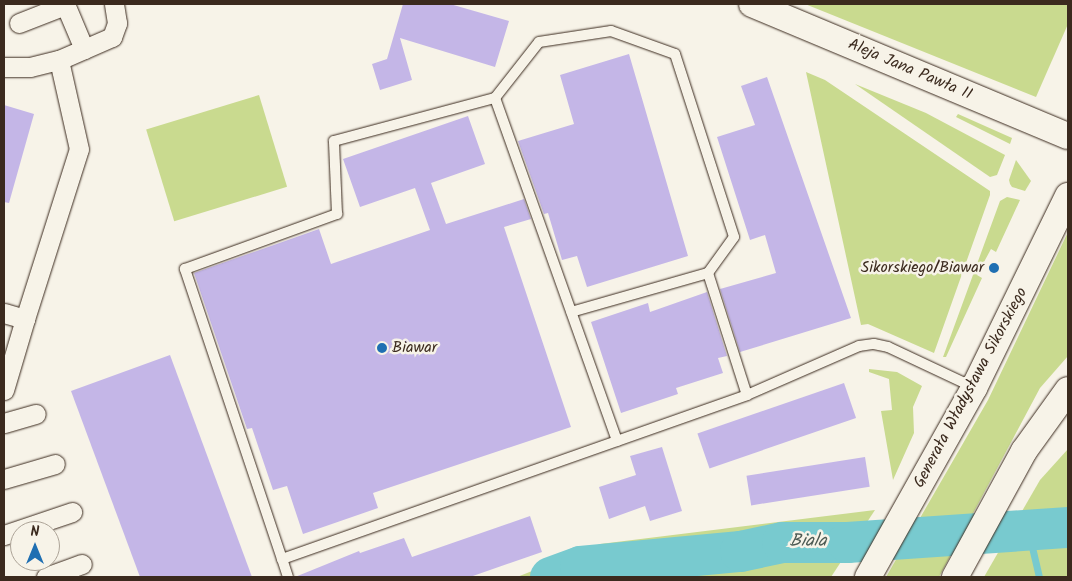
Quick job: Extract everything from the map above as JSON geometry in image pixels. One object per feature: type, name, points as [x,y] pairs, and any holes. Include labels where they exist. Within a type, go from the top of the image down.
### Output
[{"type":"main road","name":"Aleja Jana Pawła II","points":[[752,4],[1068,136]]},
{"type":"main road","name":"Generała Władysława Sikorskiego","points":[[871,572],[974,388],[1068,196]]},
{"type":"main road","points":[[960,568],[1024,451],[1068,390]]},
{"type":"street","points":[[19,23],[65,4],[84,49]]},
{"type":"street","points":[[4,67],[30,67],[58,60],[112,37],[117,23],[114,4]]},
{"type":"street","points":[[4,390],[79,149],[58,60]]},
{"type":"street","points":[[4,313],[25,319]]},
{"type":"street","points":[[4,423],[36,414]]},
{"type":"street","points":[[4,479],[55,464]]},
{"type":"street","points":[[4,535],[72,512]]},
{"type":"street","points":[[46,577],[82,564]]},
{"type":"lane","points":[[288,577],[185,269],[337,214],[334,141],[496,98],[539,42],[611,31],[675,54],[734,237],[708,273],[571,312]]},
{"type":"lane","points":[[496,98],[617,441]]},
{"type":"lane","points":[[708,273],[747,395]]},
{"type":"lane","points":[[282,559],[747,395],[859,346],[874,344],[888,347],[974,388]]},
{"type":"green space","points":[[805,4],[1068,4],[1068,24],[1036,97]]},
{"type":"green space","points":[[806,72],[825,80],[990,191],[934,353],[868,324],[861,325]]},
{"type":"green space","points":[[855,84],[926,113],[1005,155],[997,175],[990,177]]},
{"type":"green space","points":[[259,95],[287,187],[174,221],[146,129]]},
{"type":"green space","points":[[958,114],[1012,138],[1010,144],[956,117]]},
{"type":"green space","points":[[1016,160],[1031,181],[1025,191],[1012,187],[1010,184],[1009,180]]},
{"type":"green space","points":[[1007,197],[1020,200],[996,252],[991,249],[977,275],[982,278],[946,357],[943,357],[1000,201]]},
{"type":"green space","points":[[1068,232],[1068,356],[1040,388],[939,577],[886,577],[988,400]]},
{"type":"green space","points":[[869,369],[897,372],[922,386],[913,407],[914,433],[893,480],[881,411],[892,410],[889,379],[869,372]]},
{"type":"green space","points":[[1068,449],[1068,577],[984,577],[1040,480]]},
{"type":"green space","points":[[875,510],[831,577],[517,577],[600,544]]},
{"type":"building","points":[[403,4],[450,4],[509,21],[495,67],[400,38],[412,80],[380,90],[372,64],[387,59]]},
{"type":"building","points":[[629,54],[688,256],[587,287],[577,256],[562,260],[548,213],[544,214],[518,141],[574,124],[560,75]]},
{"type":"building","points":[[767,77],[851,318],[740,352],[720,289],[776,273],[765,235],[750,240],[717,137],[755,125],[741,86]]},
{"type":"building","points":[[4,105],[34,114],[9,203],[4,202]]},
{"type":"building","name":"Biawar","points":[[468,116],[485,164],[431,183],[446,224],[524,199],[531,219],[504,227],[571,427],[373,493],[378,508],[303,534],[287,486],[273,490],[252,428],[247,429],[194,273],[319,229],[331,264],[430,230],[415,188],[360,207],[343,159]]},
{"type":"building","points":[[707,292],[727,356],[718,358],[723,373],[676,388],[678,394],[621,413],[591,322],[648,303],[650,312]]},
{"type":"building","points":[[170,355],[252,577],[140,577],[71,391]]},
{"type":"building","points":[[844,383],[856,418],[709,468],[697,433]]},
{"type":"building","points":[[662,447],[682,511],[650,521],[645,506],[609,519],[599,487],[636,475],[630,456]]},
{"type":"building","points":[[865,457],[870,487],[751,505],[746,476]]},
{"type":"building","points":[[530,516],[542,552],[470,577],[295,577],[359,551],[360,553],[404,538],[412,557]]},
{"type":"waterway","name":"Biala","points":[[550,577],[580,566],[740,551],[782,542],[847,542],[1068,527]]},
{"type":"waterway","points":[[1028,530],[1039,577]]},
{"type":"place","name":"Sikorskiego/Biawar","points":[[994,268]]},
{"type":"place","name":"Biawar","points":[[382,348]]}]
